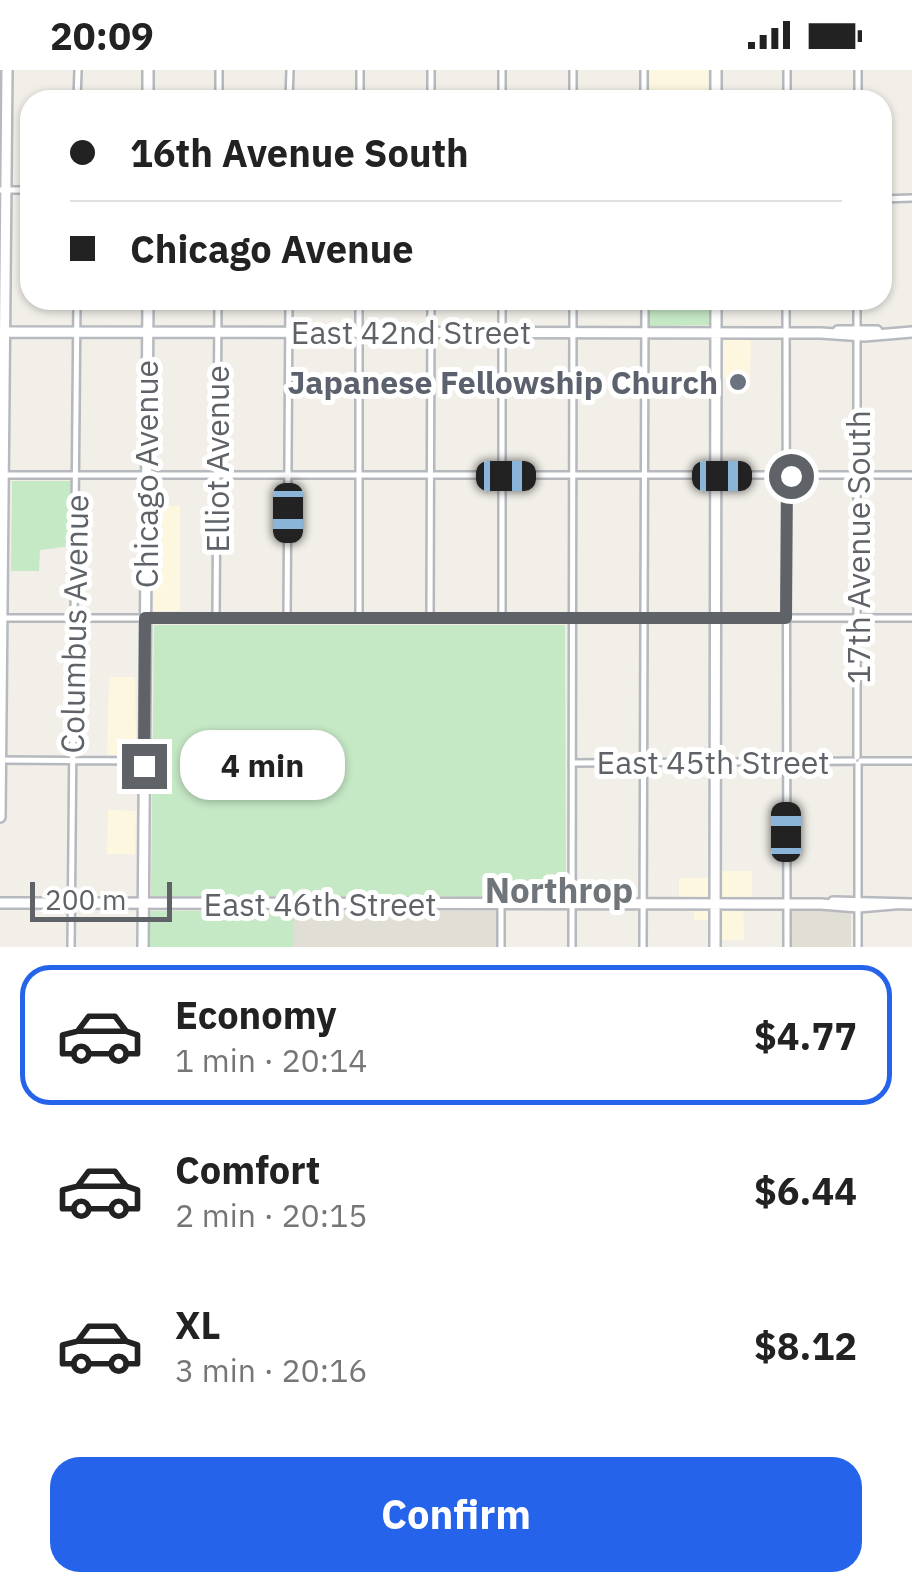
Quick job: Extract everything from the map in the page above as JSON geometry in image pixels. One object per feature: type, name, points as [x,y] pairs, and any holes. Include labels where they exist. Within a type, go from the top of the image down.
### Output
[{"type":"street","points":[[0,817],[7,70]]},
{"type":"street","name":"Columbus Avenue","points":[[71,947],[77,310]]},
{"type":"street","name":"Chicago Avenue","points":[[143,947],[148,310]]},
{"type":"street","name":"Elliot Avenue","points":[[216,618],[218,310]]},
{"type":"street","points":[[287,618],[289,310]]},
{"type":"street","points":[[359,619],[360,310]]},
{"type":"street","points":[[430,619],[431,310]]},
{"type":"street","points":[[502,310],[502,619]]},
{"type":"street","points":[[572,947],[573,310]]},
{"type":"street","points":[[643,947],[644,310]]},
{"type":"street","points":[[714,947],[716,310]]},
{"type":"street","points":[[786,310],[786,947]]},
{"type":"street","name":"17th Avenue South","points":[[857,310],[858,947]]},
{"type":"street","name":"East 42nd Street","points":[[3,332],[912,332]]},
{"type":"street","points":[[2,475],[912,476]]},
{"type":"street","points":[[1,618],[912,618]]},
{"type":"street","points":[[0,760],[144,762]]},
{"type":"street","name":"East 45th Street","points":[[572,763],[912,761]]},
{"type":"street","name":"East 46th Street","points":[[0,903],[912,904]]},
{"type":"street","points":[[501,904],[501,947]]},
{"type":"shaded area","points":[[650,70],[708,70],[708,90],[650,90]]},
{"type":"shaded area","points":[[751,339],[750,378],[722,378],[723,340]]},
{"type":"shaded area","points":[[153,506],[180,506],[180,611],[153,611]]},
{"type":"shaded area","points":[[109,677],[135,677],[136,754],[107,755]]},
{"type":"shaded area","points":[[108,810],[136,811],[135,854],[107,854]]},
{"type":"shaded area","points":[[721,871],[752,871],[752,898],[743,898],[744,940],[722,940],[707,920],[694,920],[694,911],[679,897],[679,878],[705,878]]},
{"type":"shaded area","points":[[792,910],[851,910],[851,947],[792,947]]},
{"type":"shaded area","points":[[294,911],[496,911],[496,947],[294,947]]},
{"type":"green space","points":[[648,310],[710,310],[710,325],[648,326]]},
{"type":"green space","points":[[12,481],[71,481],[71,546],[40,550],[39,571],[11,571]]},
{"type":"green space","points":[[154,625],[565,625],[566,897],[151,896]]},
{"type":"green space","points":[[150,911],[294,911],[294,947],[150,947]]},
{"type":"place","name":"Japanese Fellowship Church","points":[[738,382]]},
{"type":"district","name":"Northrop","points":[[559,890]]},
{"type":"route","points":[[144,766],[145,618],[786,618],[787,476],[791,476]]}]
